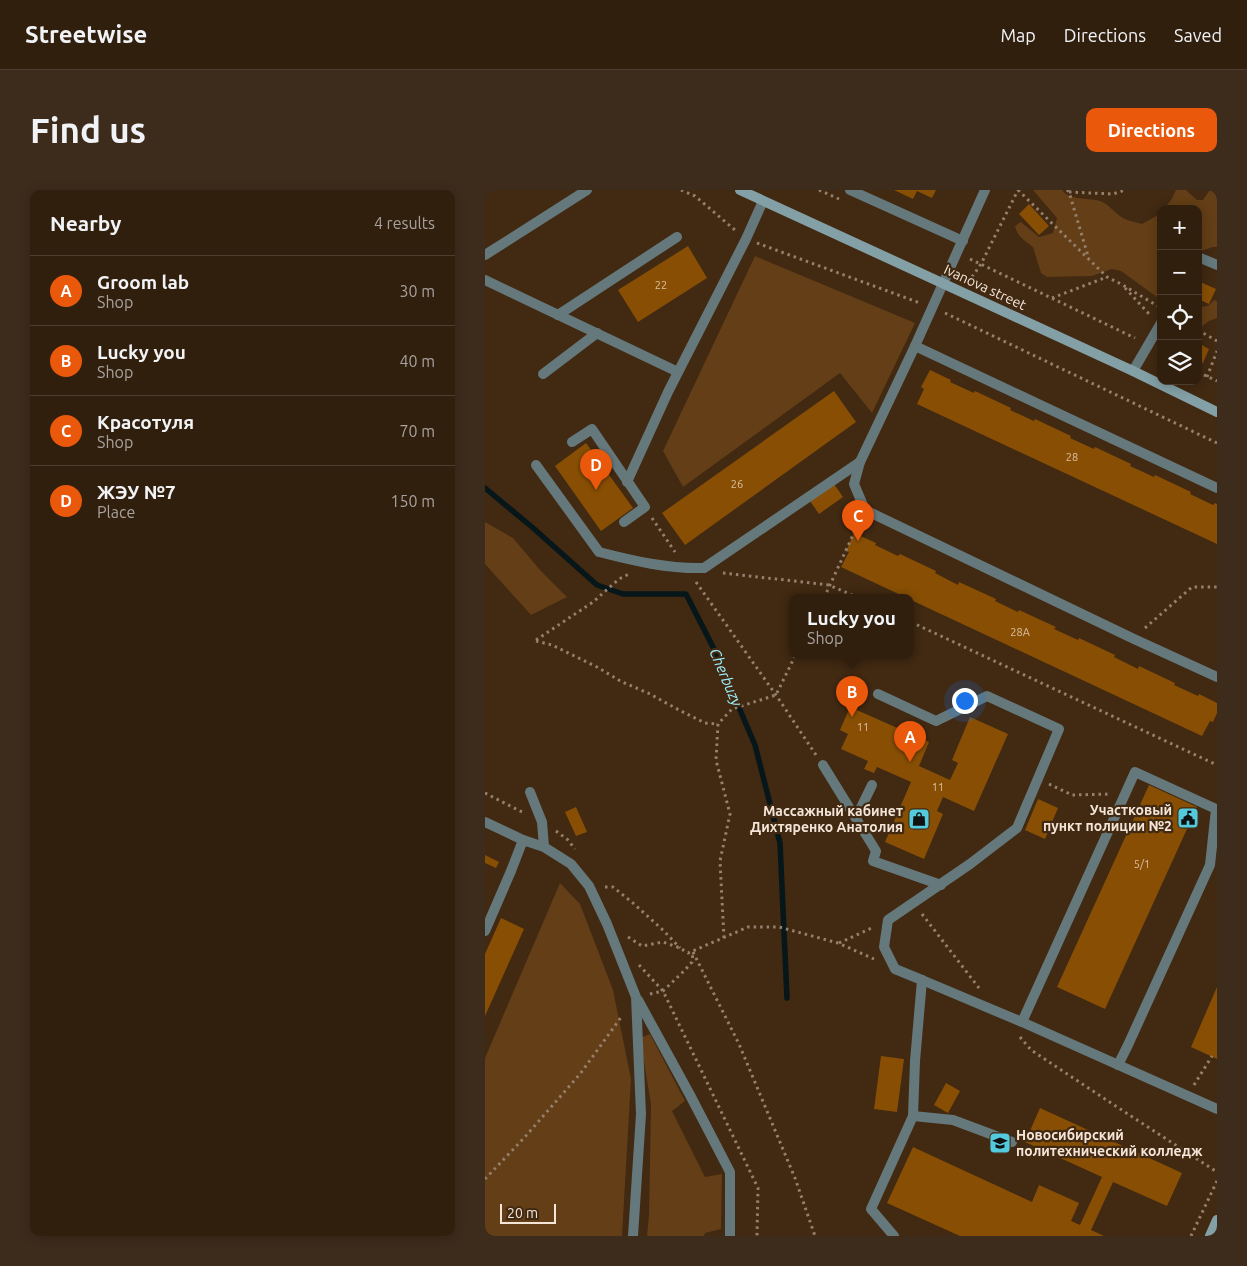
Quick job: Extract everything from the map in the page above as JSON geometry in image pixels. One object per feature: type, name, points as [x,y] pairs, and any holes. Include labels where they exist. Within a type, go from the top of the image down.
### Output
[{"type":"street","points":[[485,255],[587,190]]},
{"type":"street","name":"Ivanova street","points":[[740,190],[1133,371],[1217,412]]},
{"type":"street","points":[[850,190],[963,241]]},
{"type":"street","points":[[985,190],[933,307],[860,462],[854,484],[865,510],[1217,677]]},
{"type":"street","points":[[627,482],[668,392],[746,239],[763,201]]},
{"type":"street","points":[[557,315],[677,237]]},
{"type":"street","points":[[1202,259],[1217,265]]},
{"type":"street","points":[[485,280],[678,372]]},
{"type":"street","points":[[1133,371],[1157,330]]},
{"type":"street","points":[[543,374],[597,334]]},
{"type":"street","points":[[915,346],[1217,488]]},
{"type":"street","points":[[572,442],[591,429],[645,507],[624,522]]},
{"type":"street","points":[[536,465],[599,552],[650,564],[687,569],[704,568],[860,462]]},
{"type":"street","points":[[879,694],[936,721],[987,696],[1059,729],[1017,828],[941,885],[889,920],[883,947],[895,969],[1022,1022],[1217,1109]]},
{"type":"street","points":[[823,765],[876,851],[873,861],[941,885]]},
{"type":"street","points":[[1022,1022],[1135,772],[1216,809],[1210,865],[1118,1065]]},
{"type":"street","points":[[856,818],[872,785]]},
{"type":"street","points":[[530,792],[542,822],[544,847]]},
{"type":"street","points":[[485,822],[523,840],[544,847],[571,864],[589,886],[607,924],[636,997],[690,1095],[729,1172],[731,1236]]},
{"type":"street","points":[[485,931],[523,840]]},
{"type":"street","points":[[894,1236],[871,1210],[913,1116],[915,1061],[922,980]]},
{"type":"street","points":[[633,1236],[641,1114],[636,997]]},
{"type":"street","points":[[913,1116],[953,1120],[1012,1142]]},
{"type":"street","points":[[1210,1236],[1217,1220]]},
{"type":"path","points":[[681,190],[695,196],[746,239],[933,307],[1217,443]]},
{"type":"path","points":[[819,190],[845,202]]},
{"type":"path","points":[[981,264],[1018,190],[1107,277],[1157,306]]},
{"type":"path","points":[[1088,258],[1068,191],[1113,194],[1125,190]]},
{"type":"path","points":[[957,253],[1149,345]]},
{"type":"path","points":[[1051,298],[1107,277]]},
{"type":"path","points":[[1121,284],[1157,321]]},
{"type":"path","points":[[1202,332],[1217,341]]},
{"type":"path","points":[[1207,377],[1217,351]]},
{"type":"path","points":[[1202,374],[1217,381]]},
{"type":"path","points":[[645,507],[823,765]]},
{"type":"path","points":[[825,594],[865,510]]},
{"type":"path","points":[[715,572],[829,584],[850,594]]},
{"type":"path","points":[[619,579],[593,602],[536,641],[552,645],[705,723],[718,724]]},
{"type":"path","points":[[1134,638],[1192,587],[1217,587]]},
{"type":"path","points":[[914,623],[1217,765]]},
{"type":"path","points":[[724,938],[720,861],[730,814],[716,760],[718,724],[732,709],[776,695],[794,659]]},
{"type":"path","points":[[1038,779],[1072,795],[1125,793]]},
{"type":"path","points":[[589,886],[613,887],[664,931],[680,948]]},
{"type":"path","points":[[838,943],[889,920]]},
{"type":"path","points":[[642,946],[663,942],[688,953],[748,928],[779,927],[838,943],[895,969]]},
{"type":"path","points":[[485,1179],[580,1074],[636,997],[663,991],[692,962],[693,952]]},
{"type":"path","points":[[693,952],[739,1044],[795,1178],[815,1236]]},
{"type":"path","points":[[1194,1085],[1212,1056]]},
{"type":"path","points":[[1191,1236],[1217,1181]]},
{"type":"shaded area","points":[[1033,190],[1062,190],[1069,196],[1100,201],[1119,216],[1142,224],[1157,216],[1157,297],[1121,271],[1112,269],[1092,276],[1047,277],[1041,273],[1033,247],[1019,235],[1015,226],[1021,222],[1039,237],[1053,233],[1057,218]]},
{"type":"shaded area","points":[[1176,190],[1186,190],[1197,200],[1203,200],[1209,191],[1217,190],[1217,247],[1202,251],[1202,205],[1167,205]]},
{"type":"shaded area","points":[[755,256],[915,323],[872,413],[840,373],[683,487],[663,451]]},
{"type":"shaded area","points":[[1214,300],[1217,301],[1217,318],[1202,326],[1202,306],[1209,305]]},
{"type":"shaded area","points":[[485,522],[513,538],[540,570],[567,597],[531,615],[485,564]]},
{"type":"shaded area","points":[[560,883],[580,904],[613,990],[631,1079],[622,1236],[485,1236],[485,1058]]},
{"type":"shaded area","points":[[650,1034],[685,1101],[672,1111],[705,1177],[722,1174],[721,1229],[705,1233],[704,1236],[647,1236],[651,1104],[640,1038]]},
{"type":"building","points":[[894,190],[936,190],[932,198],[917,191],[913,199]]},
{"type":"building","points":[[1029,204],[1049,226],[1039,235],[1019,214]]},
{"type":"building","points":[[688,246],[707,278],[638,322],[618,290]]},
{"type":"building","points":[[1202,283],[1216,289],[1209,304],[1202,301]]},
{"type":"building","points":[[1202,345],[1209,349],[1202,363]]},
{"type":"building","points":[[930,370],[951,380],[950,382],[974,393],[975,391],[1011,408],[1010,410],[1034,421],[1035,419],[1071,436],[1070,438],[1094,449],[1095,447],[1131,464],[1130,466],[1154,477],[1155,475],[1191,492],[1190,494],[1213,505],[1217,504],[1217,544],[917,404],[924,389],[921,387]]},
{"type":"building","points":[[834,391],[856,422],[685,545],[662,513]]},
{"type":"building","points":[[586,443],[633,508],[601,531],[555,466]]},
{"type":"building","points":[[834,484],[843,497],[819,514],[810,501]]},
{"type":"building","points":[[854,533],[898,556],[900,554],[936,571],[935,573],[958,585],[959,582],[996,599],[995,601],[1018,612],[1019,610],[1056,627],[1054,629],[1078,640],[1079,638],[1115,655],[1114,657],[1138,669],[1139,666],[1175,683],[1174,685],[1217,703],[1217,713],[1213,722],[1210,721],[1202,736],[914,601],[914,594],[898,594],[841,567],[849,552],[846,551]]},
{"type":"building","points":[[850,707],[929,742],[919,766],[950,780],[958,763],[952,760],[970,717],[1008,734],[974,811],[943,797],[937,811],[943,814],[924,859],[885,842],[911,782],[877,767],[874,773],[864,769],[868,761],[841,749],[848,734],[840,730]]},
{"type":"building","points":[[1149,785],[1197,807],[1105,1009],[1057,987]]},
{"type":"building","points":[[1038,799],[1058,808],[1045,839],[1025,830]]},
{"type":"building","points":[[576,807],[587,832],[576,836],[565,812]]},
{"type":"building","points":[[485,855],[499,862],[496,868],[485,863]]},
{"type":"building","points":[[501,918],[524,929],[485,1016],[485,954]]},
{"type":"building","points":[[1217,987],[1217,1059],[1191,1047]]},
{"type":"building","points":[[881,1056],[904,1059],[897,1112],[874,1109]]},
{"type":"building","points":[[946,1083],[960,1091],[948,1113],[934,1105]]},
{"type":"building","points":[[1040,1108],[1182,1173],[1167,1206],[1113,1182],[1091,1230],[1104,1236],[960,1236],[887,1203],[913,1147],[1032,1202],[1039,1185],[1079,1203],[1071,1221],[1080,1225],[1102,1177],[1025,1142]]},
{"type":"waterway","name":"Cherbuzy","points":[[485,488],[597,585],[623,594],[686,594],[714,649],[755,745],[780,843],[787,998]]},
{"type":"place","name":"ЖЭУ №7","points":[[596,490]]},
{"type":"place","name":"Красотуля","points":[[858,541]]},
{"type":"place","name":"Lucky you","points":[[852,717]]},
{"type":"place","name":"Groom lab","points":[[910,762]]},
{"type":"place","name":"Участковый пункт полиции №2","points":[[1188,818]]},
{"type":"place","name":"Массажный кабинет Дихтяренко Анатолия","points":[[919,819]]},
{"type":"place","name":"Новосибирский политехнический колледж","points":[[1000,1143]]}]
